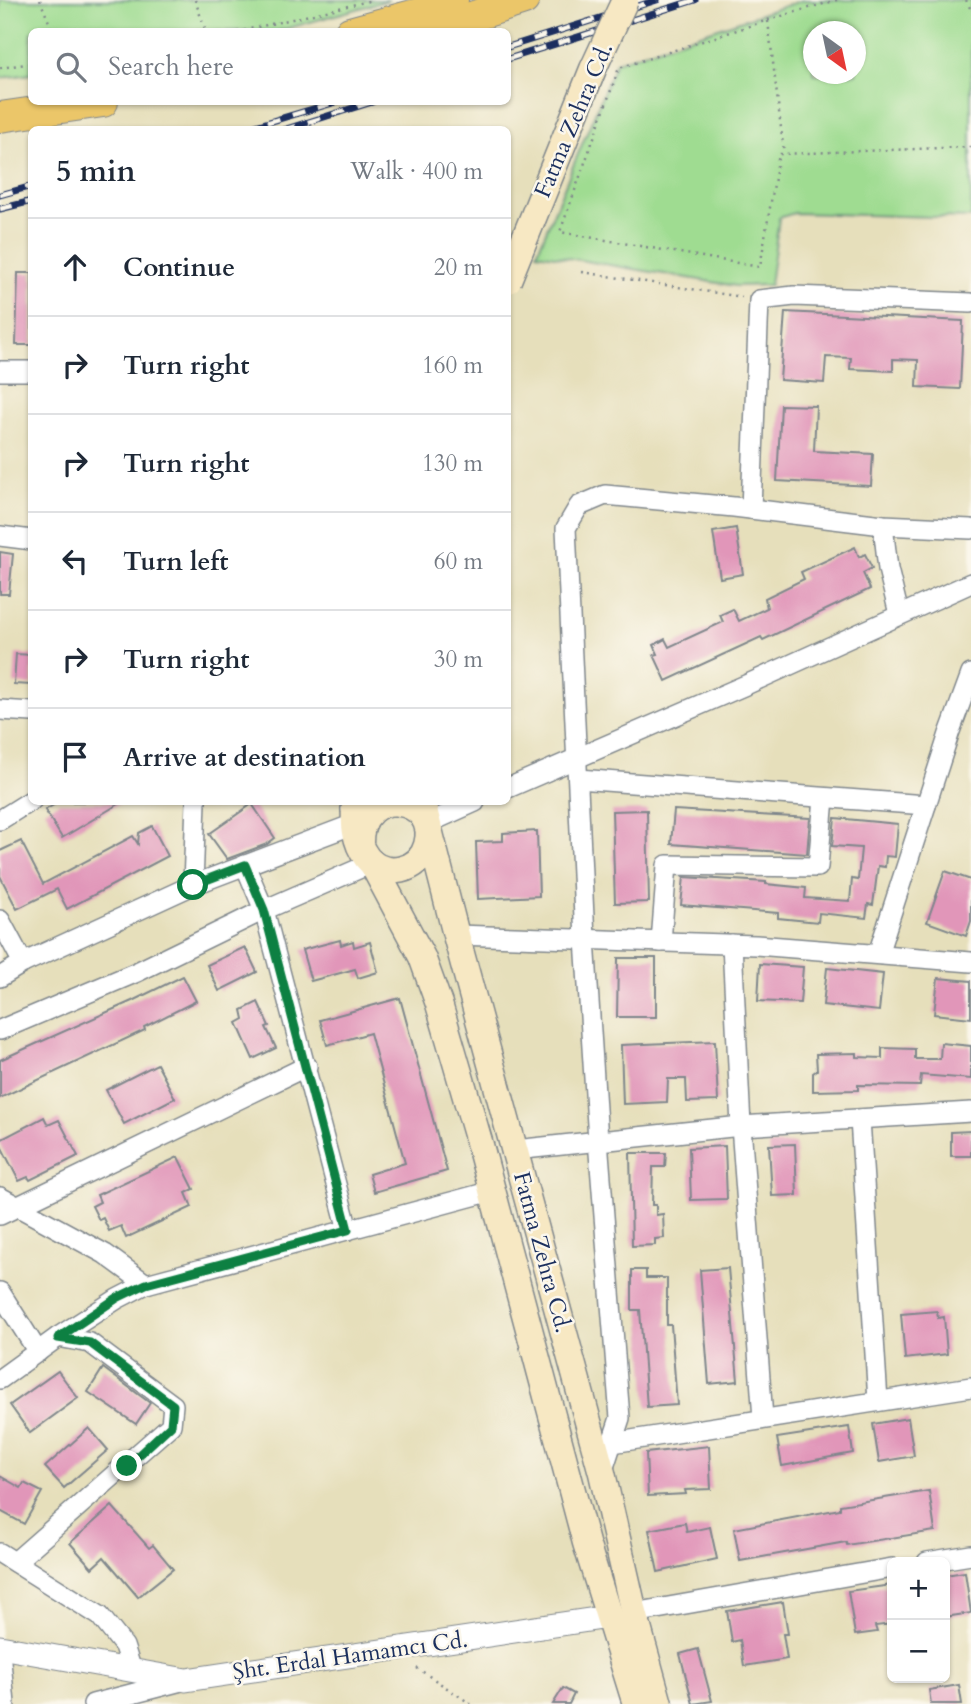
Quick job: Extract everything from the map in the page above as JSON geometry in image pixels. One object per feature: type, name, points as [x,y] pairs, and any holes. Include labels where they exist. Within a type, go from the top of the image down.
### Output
[{"type":"main road","points":[[365,28],[420,13],[453,0]]},
{"type":"main road","points":[[436,28],[524,0]]},
{"type":"main road","name":"Fatma Zehra Cd.","points":[[511,234],[573,82],[612,0]]},
{"type":"main road","name":"Fatma Zehra Cd.","points":[[511,272],[593,69],[625,0]]},
{"type":"main road","points":[[0,100],[28,96]]},
{"type":"main road","points":[[0,117],[82,105]]},
{"type":"main road","points":[[358,826],[360,831],[363,821],[379,805]]},
{"type":"main road","points":[[358,826],[393,871],[404,869],[414,864],[427,846],[424,813],[421,814],[408,805]]},
{"type":"main road","name":"Fatma Zehra Cd.","points":[[424,813],[602,1473],[636,1704]]},
{"type":"main road","name":"Fatma Zehra Cd.","points":[[358,826],[422,957],[439,1004],[586,1543],[622,1615],[659,1704]]},
{"type":"street","points":[[751,509],[759,300],[794,296],[971,303]]},
{"type":"street","points":[[0,371],[28,371]]},
{"type":"street","points":[[602,1473],[620,1418],[585,939],[566,528],[579,506],[605,495],[883,524],[971,529]]},
{"type":"street","points":[[883,524],[888,569],[899,614]]},
{"type":"street","points":[[0,536],[28,540]]},
{"type":"street","points":[[511,787],[971,583]]},
{"type":"street","points":[[878,954],[971,674]]},
{"type":"street","points":[[0,710],[28,712]]},
{"type":"street","points":[[578,779],[926,805]]},
{"type":"street","points":[[661,942],[667,864],[818,867],[824,798]]},
{"type":"street","points":[[0,820],[28,802]]},
{"type":"street","points":[[193,885],[197,805]]},
{"type":"street","points":[[424,813],[461,805]]},
{"type":"street","points":[[0,977],[23,963],[193,885],[358,826]]},
{"type":"street","points":[[0,1030],[137,972],[264,910],[358,826]]},
{"type":"street","points":[[245,865],[264,910],[348,1230]]},
{"type":"street","points":[[0,920],[23,963]]},
{"type":"street","points":[[456,935],[732,944],[971,962]]},
{"type":"street","points":[[732,944],[741,1126],[763,1418]]},
{"type":"street","points":[[5,1206],[307,1066]]},
{"type":"street","points":[[515,1150],[741,1126],[971,1112]]},
{"type":"street","points":[[860,1119],[878,1401]]},
{"type":"street","points":[[0,1379],[117,1298],[146,1284],[492,1191]]},
{"type":"street","points":[[5,1206],[105,1254],[146,1284]]},
{"type":"street","points":[[0,1292],[38,1352]]},
{"type":"street","points":[[58,1338],[90,1343],[173,1405],[171,1425],[8,1558],[100,1616],[124,1646],[132,1671]]},
{"type":"street","points":[[612,1443],[971,1387]]},
{"type":"street","points":[[950,1558],[971,1555]]},
{"type":"street","points":[[622,1615],[887,1569]]},
{"type":"street","name":"Şht. Erdal Hamamcı Cd.","points":[[93,1704],[186,1680],[622,1615]]},
{"type":"street","points":[[5,1704],[0,1649],[186,1680]]},
{"type":"path","points":[[40,0],[51,28]]},
{"type":"path","points":[[195,0],[205,28]]},
{"type":"path","points":[[254,28],[373,0]]},
{"type":"path","points":[[837,0],[620,68],[560,232],[760,267],[779,154],[971,147]]},
{"type":"path","points":[[966,0],[971,10]]},
{"type":"path","points":[[768,20],[784,153]]},
{"type":"path","points":[[0,68],[28,64]]},
{"type":"path","points":[[582,272],[759,300]]},
{"type":"path","points":[[417,1668],[471,1704]]},
{"type":"green space","points":[[0,0],[389,0],[289,28],[28,28],[28,74],[0,78]]},
{"type":"green space","points":[[803,0],[971,0],[971,218],[794,213],[779,218],[770,285],[736,286],[537,253],[616,62]]},
{"type":"building","points":[[18,273],[28,273],[28,345],[16,345]]},
{"type":"building","points":[[785,312],[963,321],[960,389],[917,387],[918,360],[893,359],[893,371],[850,369],[851,358],[826,357],[824,383],[780,380]]},
{"type":"building","points":[[781,405],[816,406],[814,451],[873,454],[871,486],[777,481]]},
{"type":"building","points":[[736,528],[743,574],[720,578],[713,532]]},
{"type":"building","points":[[855,547],[859,557],[865,554],[872,568],[863,573],[870,589],[763,640],[761,637],[666,681],[654,655],[658,654],[654,645],[665,639],[669,647],[723,622],[720,615],[733,609],[739,621],[767,608],[765,598],[804,579],[801,572]]},
{"type":"building","points":[[0,552],[13,554],[9,594],[0,594]]},
{"type":"building","points":[[16,654],[28,655],[28,685],[14,684]]},
{"type":"building","points":[[54,805],[117,805],[62,838],[45,810]]},
{"type":"building","points":[[253,805],[275,838],[267,844],[227,859],[209,834]]},
{"type":"building","points":[[647,810],[649,902],[615,903],[612,811]]},
{"type":"building","points":[[674,810],[810,818],[807,854],[671,844]]},
{"type":"building","points":[[835,818],[898,824],[895,857],[886,856],[885,867],[878,866],[873,905],[868,904],[866,918],[819,913],[818,922],[778,918],[778,913],[681,905],[684,877],[766,882],[806,888],[805,898],[850,901],[852,879],[858,880],[861,848],[832,846]]},
{"type":"building","points":[[152,826],[168,856],[67,909],[57,889],[17,909],[0,876],[0,851],[21,841],[43,884],[133,836],[138,844],[139,833]]},
{"type":"building","points":[[537,831],[539,896],[478,899],[476,842],[503,841],[503,833]]},
{"type":"building","points":[[945,871],[971,880],[971,921],[966,936],[927,922]]},
{"type":"building","points":[[340,940],[341,945],[353,941],[354,947],[370,942],[378,972],[358,978],[355,969],[311,981],[302,950]]},
{"type":"building","points":[[245,947],[257,972],[219,991],[207,965]]},
{"type":"building","points":[[618,958],[656,958],[656,1017],[617,1017]]},
{"type":"building","points":[[760,964],[803,967],[800,1003],[758,1001]]},
{"type":"building","points":[[827,968],[883,974],[879,1011],[823,1005]]},
{"type":"building","points":[[183,976],[196,1001],[144,1027],[145,1030],[0,1098],[0,1060]]},
{"type":"building","points":[[938,978],[971,981],[971,1018],[934,1014]]},
{"type":"building","points":[[400,998],[447,1171],[374,1192],[369,1174],[405,1163],[370,1033],[327,1045],[320,1020]]},
{"type":"building","points":[[258,1002],[276,1048],[253,1059],[237,1023],[244,1019],[242,1010]]},
{"type":"building","points":[[715,1041],[718,1101],[687,1102],[686,1079],[668,1079],[667,1102],[623,1104],[621,1045]]},
{"type":"building","points":[[941,1043],[971,1046],[971,1079],[921,1075],[920,1086],[858,1085],[858,1090],[813,1091],[813,1073],[817,1070],[816,1054],[857,1053],[857,1057],[882,1058],[882,1048],[915,1049],[915,1059],[940,1059]]},
{"type":"building","points":[[157,1064],[175,1098],[124,1124],[106,1090]]},
{"type":"building","points":[[44,1117],[48,1125],[59,1120],[78,1156],[30,1180],[28,1177],[19,1181],[0,1140]]},
{"type":"building","points":[[971,1131],[971,1156],[951,1156],[951,1132]]},
{"type":"building","points":[[795,1144],[797,1195],[772,1196],[769,1145]]},
{"type":"building","points":[[725,1146],[727,1199],[691,1200],[689,1148]]},
{"type":"building","points":[[630,1153],[666,1153],[665,1167],[653,1167],[652,1205],[656,1205],[656,1215],[663,1214],[664,1238],[655,1239],[655,1245],[632,1246]]},
{"type":"building","points":[[178,1157],[194,1189],[186,1193],[192,1207],[126,1238],[121,1226],[109,1231],[103,1218],[99,1220],[92,1206],[100,1202],[97,1195]]},
{"type":"building","points":[[728,1268],[738,1381],[709,1384],[700,1270]]},
{"type":"building","points":[[632,1270],[646,1270],[646,1278],[667,1278],[667,1325],[671,1325],[677,1405],[647,1407],[640,1310],[632,1310]]},
{"type":"building","points":[[937,1311],[938,1318],[944,1317],[947,1354],[905,1359],[901,1314]]},
{"type":"building","points":[[103,1368],[150,1403],[136,1424],[88,1392]]},
{"type":"building","points":[[58,1371],[78,1398],[30,1433],[10,1405]]},
{"type":"building","points":[[908,1418],[914,1456],[879,1462],[873,1424]]},
{"type":"building","points":[[849,1427],[853,1453],[782,1466],[777,1438]]},
{"type":"building","points":[[89,1428],[108,1450],[64,1488],[45,1467]]},
{"type":"building","points":[[709,1446],[711,1489],[685,1490],[686,1494],[648,1496],[646,1453]]},
{"type":"building","points":[[0,1476],[21,1488],[24,1483],[42,1492],[24,1524],[0,1511]]},
{"type":"building","points":[[929,1491],[935,1531],[847,1545],[846,1542],[740,1561],[734,1529],[840,1509],[840,1505]]},
{"type":"building","points":[[112,1506],[149,1548],[153,1545],[173,1569],[138,1597],[104,1557],[92,1568],[70,1543]]},
{"type":"building","points":[[685,1523],[687,1532],[710,1527],[717,1559],[658,1572],[649,1530]]},
{"type":"building","points":[[965,1572],[971,1613],[950,1616],[950,1574]]},
{"type":"building","points":[[887,1586],[887,1625],[875,1626],[877,1632],[855,1635],[848,1591]]},
{"type":"building","points":[[783,1602],[788,1634],[783,1634],[787,1659],[744,1666],[740,1640],[732,1642],[727,1611]]},
{"type":"building","points":[[698,1649],[712,1701],[693,1704],[680,1654]]},
{"type":"building","points":[[959,1685],[962,1704],[931,1704],[929,1690]]},
{"type":"building","points":[[563,1688],[574,1694],[569,1704],[553,1704]]},
{"type":"railway","points":[[511,46],[657,0]]},
{"type":"railway","points":[[511,58],[695,0]]},
{"type":"railway","points":[[255,126],[326,105]]},
{"type":"railway","points":[[296,126],[362,105]]},
{"type":"railway","points":[[0,195],[28,187]]},
{"type":"railway","points":[[0,209],[28,202]]},
{"type":"route","points":[[127,1466],[171,1425],[173,1405],[90,1343],[58,1338],[117,1298],[146,1284],[348,1230],[264,910],[245,865],[193,885]]}]
